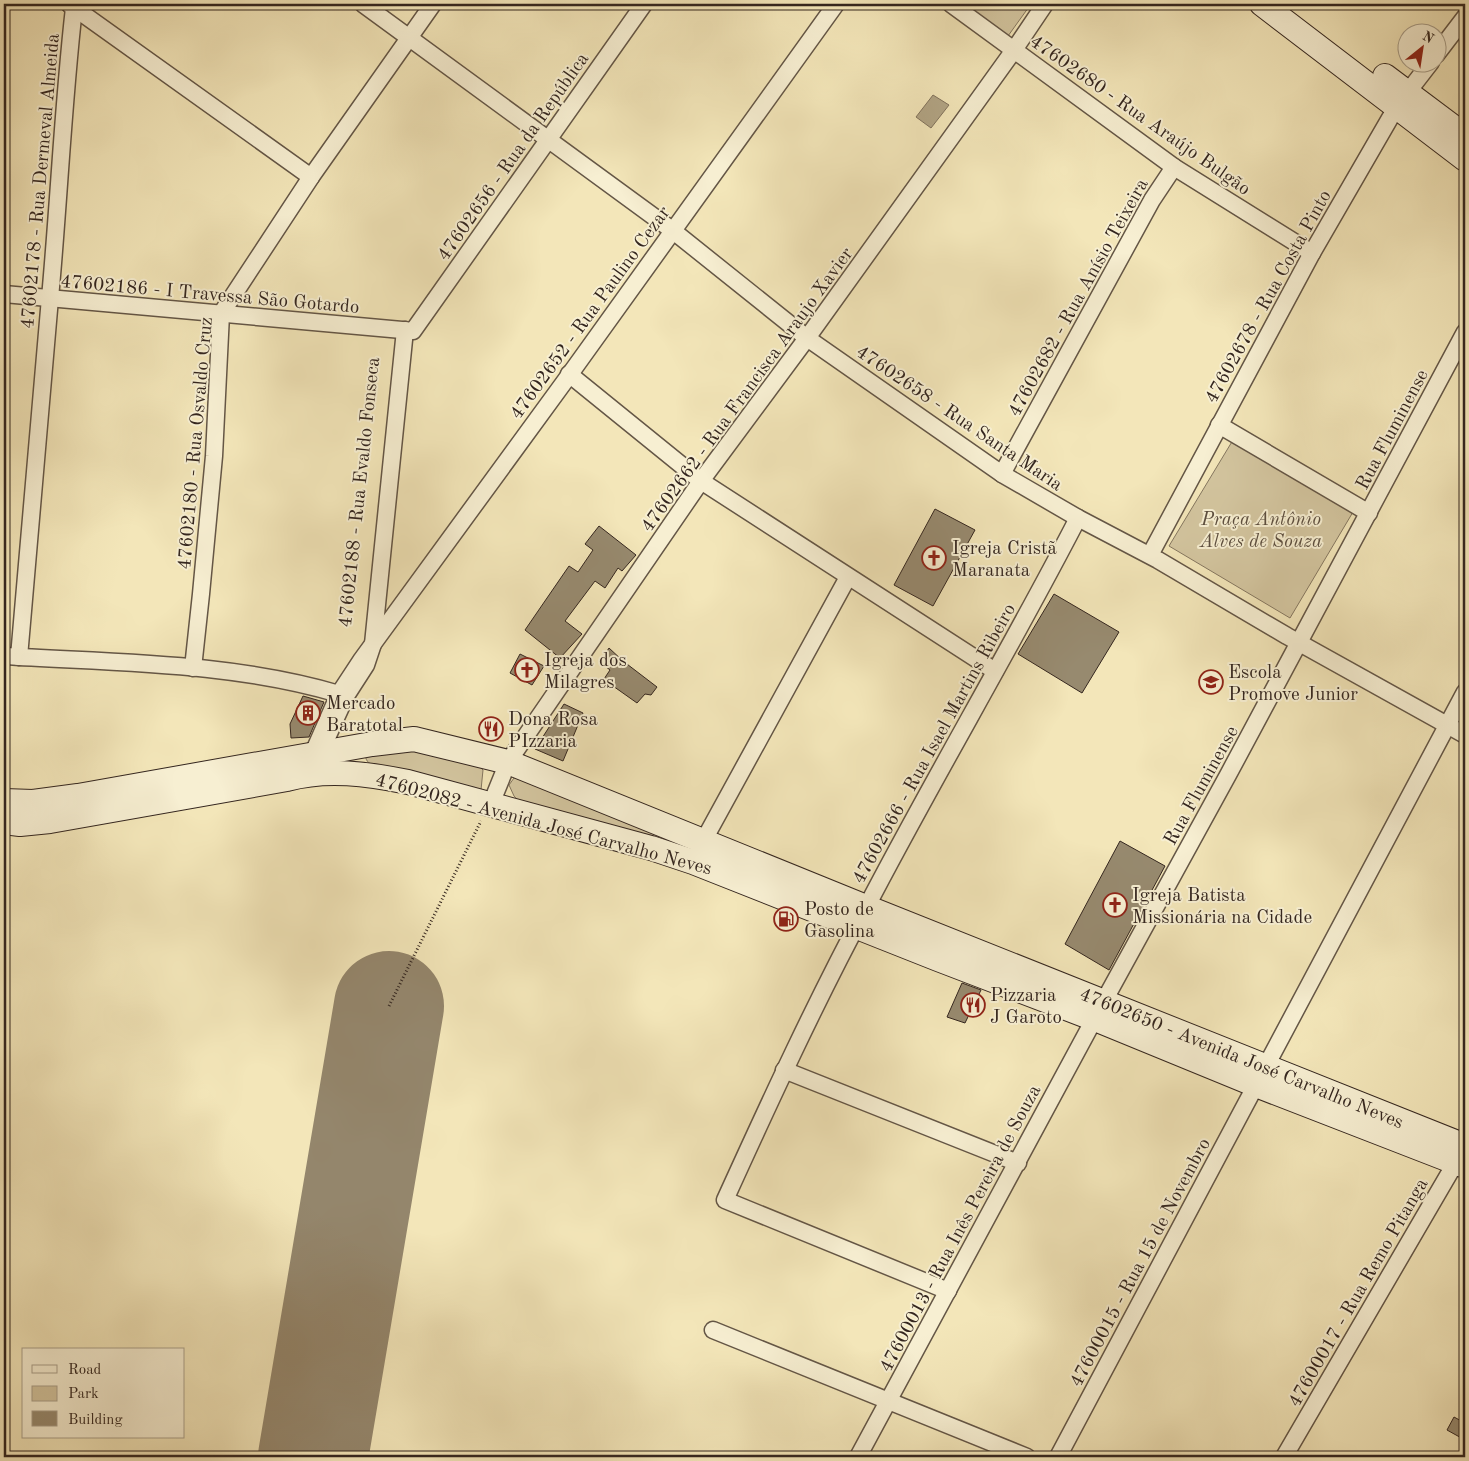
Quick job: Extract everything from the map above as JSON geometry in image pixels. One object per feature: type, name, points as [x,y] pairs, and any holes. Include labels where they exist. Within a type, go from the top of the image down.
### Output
[{"type":"street","name":"47602658 - Rua Santa Maria","points":[[364,4],[672,230],[807,338],[1002,474],[1078,518],[1150,555],[1299,643],[1465,735]]},
{"type":"street","name":"47602180 - Rua Osvaldo Cruz","points":[[193,668],[214,456],[221,314],[311,177],[433,4]]},
{"type":"street","points":[[373,644],[403,330],[544,137],[632,4]]},
{"type":"street","name":"47602656 - Rua da República","points":[[544,137],[644,4]]},
{"type":"street","name":"47602652 - Rua Paulino Cezar","points":[[312,761],[339,694],[373,644],[836,4]]},
{"type":"street","name":"47602680 - Rua Araújo Bulgão","points":[[952,4],[1174,167],[1312,253]]},
{"type":"street","name":"47602662 - Rua Francisca Araujo Xavier","points":[[491,804],[508,762],[701,481],[807,338],[1045,4]]},
{"type":"street","points":[[1262,4],[1402,100],[1465,136]]},
{"type":"street","points":[[1289,4],[1402,100],[1465,159]]},
{"type":"street","points":[[72,6],[311,177]]},
{"type":"street","name":"47602178 - Rua Dermeval Almeida","points":[[11,657],[50,298],[72,6]]},
{"type":"street","points":[[1446,42],[1465,17]]},
{"type":"street","name":"47602678 - Rua Costa Pinto","points":[[1150,555],[1312,253],[1402,100],[1423,72]]},
{"type":"street","name":"47602682 - Rua Anísio Teixeira","points":[[1002,474],[1152,200],[1174,167]]},
{"type":"street","name":"47602186 - I Travessa São Gotardo","points":[[4,294],[403,330]]},
{"type":"street","name":"47602188 - Rua Evaldo Fonseca","points":[[362,660],[403,330]]},
{"type":"street","name":"Rua Fluminense","points":[[1100,1010],[1228,776],[1465,332]]},
{"type":"street","points":[[569,374],[701,481],[995,671]]},
{"type":"street","points":[[1219,425],[1369,513]]},
{"type":"street","name":"47602666 - Rua Isael Martins Ribeiro","points":[[948,1291],[726,1200],[784,1070],[861,916],[1042,588],[1078,518]]},
{"type":"street","points":[[693,862],[848,577]]},
{"type":"street","name":"47602652 - Rua Paulino Cezar","points":[[312,761],[346,696],[366,665],[373,644]]},
{"type":"street","points":[[11,657],[193,668],[273,678],[339,694]]},
{"type":"street","name":"47600015 - Rua 15 de Novembro","points":[[1058,1457],[1465,692]]},
{"type":"street","name":"47602650 - Avenida José Carvalho Neves","points":[[312,761],[372,744],[414,738],[508,762],[704,841],[861,916],[1463,1155]]},
{"type":"street","points":[[4,801],[33,802],[312,761]]},
{"type":"street","name":"47602082 - Avenida José Carvalho Neves","points":[[4,822],[20,824],[50,821],[277,781],[312,761],[343,773],[370,774],[491,804],[693,862],[728,875],[861,916]]},
{"type":"street","name":"47600013 - Rua Inês Pereira de Souza","points":[[858,1457],[1100,1010]]},
{"type":"street","points":[[784,1070],[1018,1163]]},
{"type":"street","name":"47600017 - Rua Remo Pitanga","points":[[1284,1457],[1463,1155]]},
{"type":"street","points":[[713,1330],[1027,1457]]},
{"type":"path","points":[[389,1006],[491,804]]},
{"type":"green space","points":[[963,4],[1031,4],[1008,36]]},
{"type":"green space","name":"Praça Antônio Alves de Souza","points":[[1233,440],[1353,512],[1290,618],[1169,546]]},
{"type":"green space","points":[[408,748],[477,764],[483,770],[481,790],[378,767],[369,763],[365,754]]},
{"type":"green space","points":[[521,776],[658,833],[658,840],[525,808],[514,796],[509,785],[514,778]]},
{"type":"shaded area","points":[[933,95],[949,105],[931,128],[916,117]]},
{"type":"building","name":"Igreja Cristã Maranata","points":[[935,509],[975,530],[933,606],[894,585]]},
{"type":"building","points":[[599,526],[636,555],[622,571],[618,568],[605,588],[595,581],[565,621],[582,634],[560,658],[525,630],[569,566],[578,572],[593,550],[585,544]]},
{"type":"building","points":[[1054,594],[1119,632],[1082,693],[1018,654]]},
{"type":"building","points":[[609,648],[657,687],[651,695],[645,694],[637,703],[613,686],[602,682],[610,670],[600,662]]},
{"type":"building","name":"Igreja dos Milagres","points":[[520,654],[544,666],[532,685],[510,673]]},
{"type":"building","name":"Mercado Baratotal","points":[[303,696],[324,702],[309,737],[291,738],[290,724]]},
{"type":"building","points":[[564,704],[583,713],[563,761],[535,749]]},
{"type":"building","name":"Igreja Batista Missionária na Cidade","points":[[1120,841],[1165,866],[1109,970],[1065,944]]},
{"type":"building","points":[[962,983],[981,990],[965,1023],[947,1017]]},
{"type":"building","points":[[1454,1417],[1465,1423],[1465,1440],[1447,1430]]},
{"type":"runway","points":[[313,1457],[389,1006]]},
{"type":"place","name":"Igreja Cristã Maranata","points":[[934,558]]},
{"type":"place","name":"Igreja dos Milagres","points":[[527,670]]},
{"type":"place","name":"Escola Promove Junior","points":[[1211,682]]},
{"type":"place","name":"Mercado Baratotal","points":[[308,713]]},
{"type":"place","name":"Dona Rosa PIzzaria","points":[[491,729]]},
{"type":"place","name":"Igreja Batista Missionária na Cidade","points":[[1115,905]]},
{"type":"place","name":"Posto de Gasolina","points":[[786,919]]},
{"type":"place","name":"Pizzaria J Garoto","points":[[973,1005]]}]
